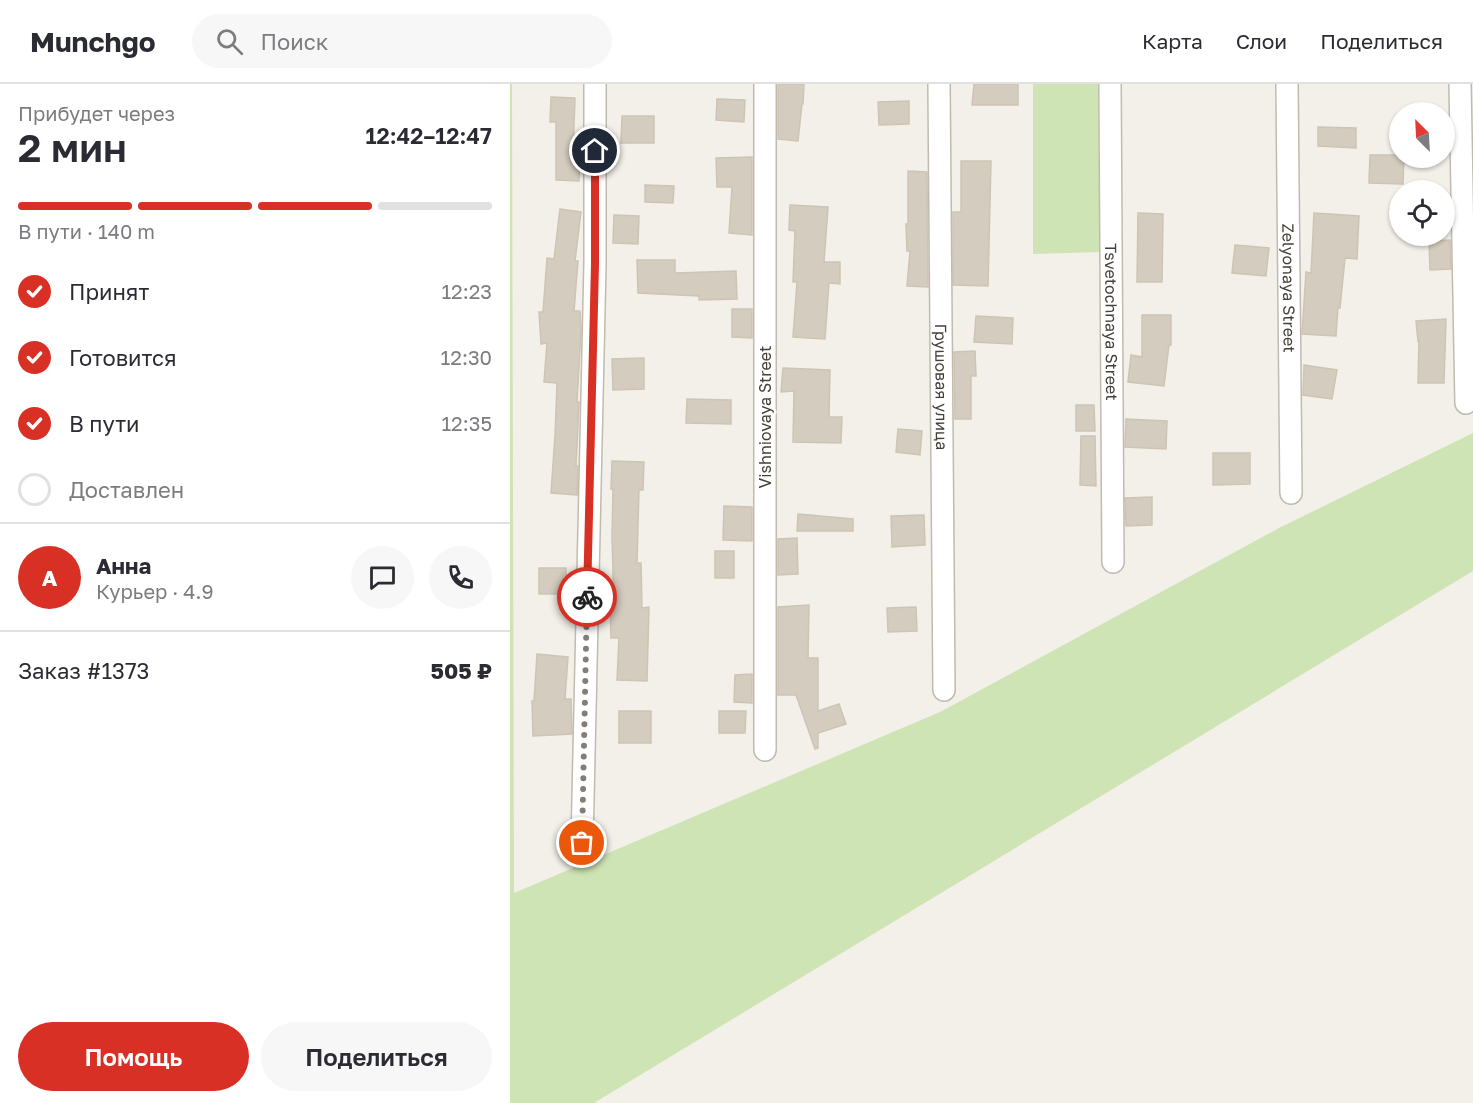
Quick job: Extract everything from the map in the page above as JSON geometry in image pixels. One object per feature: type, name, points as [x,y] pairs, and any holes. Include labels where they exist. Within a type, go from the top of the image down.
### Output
[{"type":"street","points":[[582,843],[595,264],[595,84]]},
{"type":"street","name":"Vishniovaya Street","points":[[765,84],[765,750]]},
{"type":"street","name":"Грушовая улица","points":[[939,84],[944,690]]},
{"type":"street","name":"Tsvetochnaya Street","points":[[1110,84],[1113,562]]},
{"type":"street","name":"Zelyonaya Street","points":[[1287,84],[1291,493]]},
{"type":"street","points":[[1460,84],[1466,403]]},
{"type":"green space","points":[[510,84],[512,84],[514,893],[940,712],[1279,528],[1473,433],[1473,571],[594,1103],[510,1103]]},
{"type":"green space","points":[[1033,84],[1104,84],[1102,252],[1033,254]]},
{"type":"building","points":[[778,84],[804,84],[798,141],[778,139]]},
{"type":"building","points":[[974,84],[1018,84],[1018,105],[972,105]]},
{"type":"building","points":[[551,97],[575,98],[573,153],[580,153],[579,181],[556,180],[556,122],[550,122]]},
{"type":"building","points":[[717,99],[745,100],[744,122],[716,120]]},
{"type":"building","points":[[909,101],[909,124],[879,125],[878,102]]},
{"type":"building","points":[[622,116],[654,116],[654,143],[621,143]]},
{"type":"building","points":[[1318,127],[1356,128],[1356,148],[1318,146]]},
{"type":"building","points":[[1370,155],[1389,155],[1389,168],[1404,168],[1403,180],[1389,180],[1389,184],[1369,183]]},
{"type":"building","points":[[752,157],[752,235],[729,233],[732,187],[717,187],[716,158]]},
{"type":"building","points":[[961,161],[991,161],[988,286],[953,285],[953,212],[961,212]]},
{"type":"building","points":[[908,171],[927,172],[928,287],[907,286],[910,251],[907,251],[906,224],[908,224]]},
{"type":"building","points":[[645,185],[674,186],[673,203],[645,202]]},
{"type":"building","points":[[790,205],[828,207],[824,262],[840,262],[840,284],[829,283],[825,339],[793,337],[797,282],[793,282],[795,231],[789,230]]},
{"type":"building","points":[[560,209],[581,212],[575,261],[578,261],[574,311],[580,311],[581,331],[577,402],[579,402],[577,495],[551,493],[557,383],[544,382],[547,343],[541,344],[539,312],[543,312],[547,258],[554,259]]},
{"type":"building","points":[[1138,213],[1163,214],[1162,282],[1137,282]]},
{"type":"building","points":[[1314,213],[1359,216],[1357,259],[1345,258],[1336,336],[1302,334],[1306,272],[1311,273]]},
{"type":"building","points":[[614,215],[639,216],[638,244],[613,243]]},
{"type":"building","points":[[1235,245],[1269,248],[1266,276],[1232,273]]},
{"type":"building","points":[[1429,246],[1450,246],[1451,269],[1430,270]]},
{"type":"building","points":[[637,260],[675,260],[675,273],[736,271],[737,299],[699,300],[699,296],[638,293]]},
{"type":"building","points":[[732,309],[752,309],[752,338],[732,337]]},
{"type":"building","points":[[1142,315],[1171,315],[1171,345],[1169,345],[1164,386],[1128,382],[1131,355],[1142,357]]},
{"type":"building","points":[[976,316],[1013,318],[1012,344],[974,342]]},
{"type":"building","points":[[1446,319],[1444,383],[1418,383],[1419,340],[1416,321]]},
{"type":"building","points":[[975,351],[976,376],[971,376],[971,419],[955,419],[954,352]]},
{"type":"building","points":[[644,358],[644,389],[613,390],[612,359]]},
{"type":"building","points":[[1304,365],[1337,370],[1332,399],[1303,395]]},
{"type":"building","points":[[783,368],[830,370],[829,417],[842,417],[841,443],[793,442],[794,391],[781,392]]},
{"type":"building","points":[[687,399],[731,400],[731,424],[686,423]]},
{"type":"building","points":[[1076,405],[1094,405],[1095,431],[1076,431]]},
{"type":"building","points":[[1126,419],[1167,421],[1166,449],[1125,447]]},
{"type":"building","points":[[898,429],[922,431],[920,455],[896,452]]},
{"type":"building","points":[[1081,436],[1095,436],[1096,486],[1080,485]]},
{"type":"building","points":[[1213,453],[1250,453],[1250,484],[1213,485]]},
{"type":"building","points":[[612,461],[644,462],[643,490],[639,490],[637,563],[641,563],[642,608],[649,607],[647,681],[617,680],[619,638],[611,638],[610,608],[614,608]]},
{"type":"building","points":[[1152,497],[1152,525],[1126,526],[1125,498]]},
{"type":"building","points":[[724,506],[752,507],[752,541],[723,540]]},
{"type":"building","points":[[798,514],[853,519],[853,531],[797,531]]},
{"type":"building","points":[[924,515],[925,545],[892,547],[891,516]]},
{"type":"building","points":[[797,538],[798,574],[778,575],[778,539]]},
{"type":"building","points":[[715,551],[734,551],[734,578],[715,578]]},
{"type":"building","points":[[539,568],[566,568],[566,594],[539,594]]},
{"type":"building","points":[[809,605],[808,658],[818,658],[818,711],[839,704],[846,724],[818,733],[818,748],[815,749],[796,695],[778,695],[778,607]]},
{"type":"building","points":[[916,607],[917,631],[888,632],[887,608]]},
{"type":"building","points":[[537,654],[568,657],[565,699],[571,699],[572,734],[533,736],[532,701],[534,701]]},
{"type":"building","points":[[752,674],[752,703],[734,702],[735,675]]},
{"type":"building","points":[[619,711],[651,711],[651,743],[619,743]]},
{"type":"building","points":[[719,711],[746,711],[745,733],[719,733]]},
{"type":"way so far","points":[[582,843],[587,597]]},
{"type":"route","points":[[587,597],[595,264],[595,151]]}]
